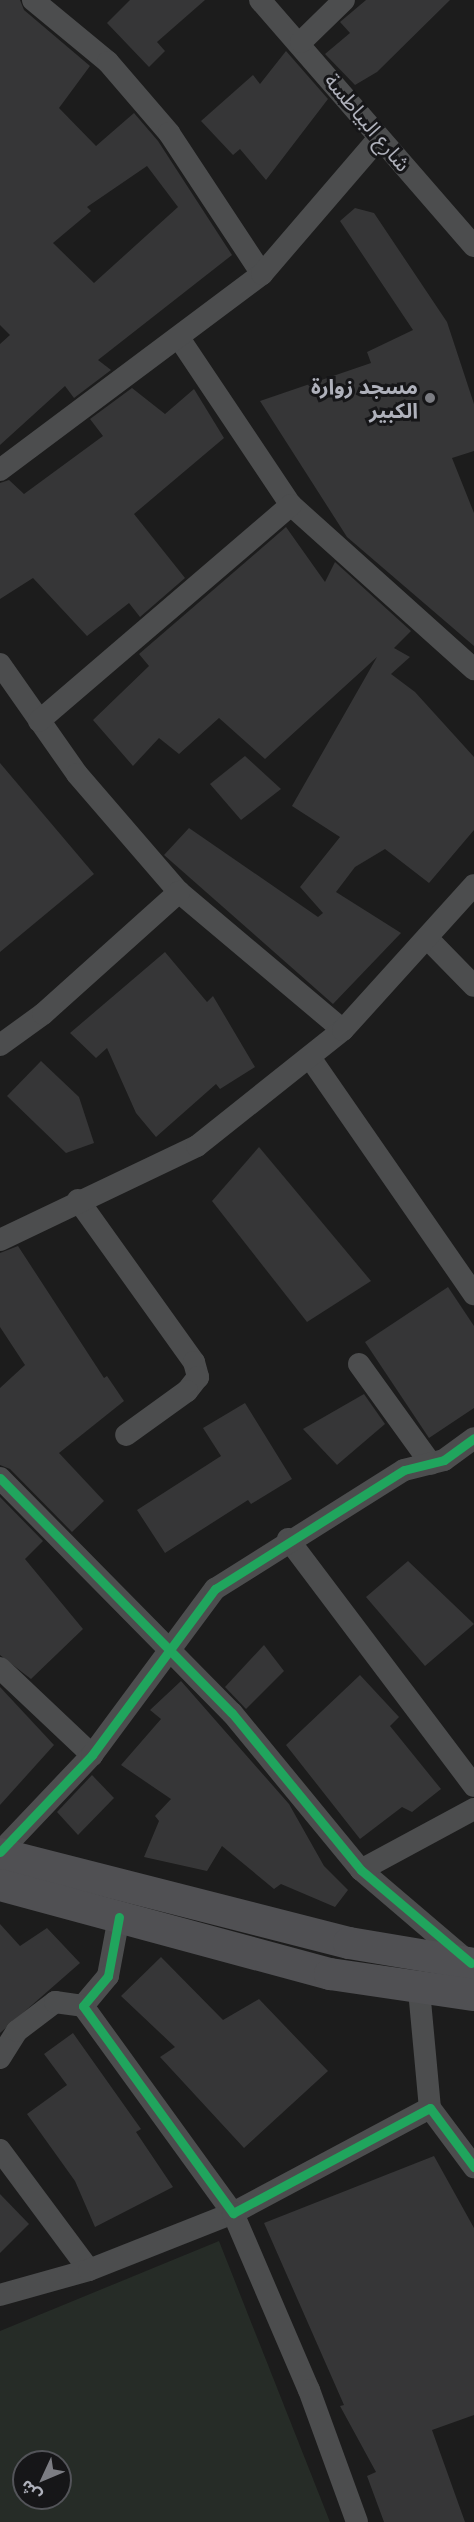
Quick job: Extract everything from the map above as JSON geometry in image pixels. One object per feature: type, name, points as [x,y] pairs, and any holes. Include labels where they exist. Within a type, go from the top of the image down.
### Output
[{"type":"street","points":[[33,0],[108,62],[169,133],[262,274]]},
{"type":"street","name":"شارع البياطسة","points":[[260,0],[301,42],[379,138],[474,246]]},
{"type":"street","points":[[301,42],[344,0]]},
{"type":"street","points":[[0,470],[262,274],[379,138]]},
{"type":"street","points":[[179,338],[291,505],[474,669]]},
{"type":"street","points":[[39,721],[291,505]]},
{"type":"street","points":[[0,664],[39,721],[179,892],[343,1030]]},
{"type":"street","points":[[0,1240],[78,1200],[166,1164],[197,1146],[311,1059],[343,1030],[429,940],[474,885]]},
{"type":"street","points":[[0,1045],[43,1014],[179,892]]},
{"type":"street","points":[[429,940],[474,986]]},
{"type":"street","points":[[311,1059],[474,1294]]},
{"type":"street","points":[[78,1200],[196,1369],[193,1386],[126,1435]]},
{"type":"street","points":[[358,1364],[431,1464]]},
{"type":"street","points":[[472,1963],[349,1943],[0,1853],[92,1755],[169,1647],[215,1589],[288,1539],[404,1470],[431,1464],[474,1438]]},
{"type":"street","points":[[0,1478],[169,1647],[262,1746],[361,1870],[472,1963]]},
{"type":"street","points":[[288,1539],[474,1786]]},
{"type":"street","points":[[0,1668],[92,1755]]},
{"type":"street","points":[[361,1870],[474,1809]]},
{"type":"street","points":[[0,1885],[330,1974],[419,1990],[474,1995]]},
{"type":"street","points":[[83,2006],[108,1976],[118,1917]]},
{"type":"street","points":[[419,1990],[430,2108],[474,2167]]},
{"type":"street","points":[[0,2058],[17,2031],[55,2002],[83,2006],[233,2213],[309,2390],[357,2522]]},
{"type":"street","points":[[0,2295],[89,2270],[233,2213],[430,2108]]},
{"type":"street","points":[[0,2150],[89,2270]]},
{"type":"shaded area","points":[[219,2241],[330,2522],[0,2522],[0,2331]]},
{"type":"building","points":[[0,0],[20,0],[24,10],[90,66],[59,108],[96,146],[134,113],[158,141],[232,255],[98,360],[111,370],[74,398],[65,386],[0,445],[0,344],[10,335],[0,325]],"holes":[[[147,166],[178,207],[94,283],[53,243],[91,211],[87,207]]]},
{"type":"building","points":[[130,0],[205,0],[157,42],[165,51],[149,67],[107,23]]},
{"type":"building","points":[[366,0],[450,0],[377,72],[355,85],[325,54],[350,33],[340,22]]},
{"type":"building","points":[[286,51],[328,99],[266,180],[240,149],[233,155],[201,121],[253,75],[260,84]]},
{"type":"building","points":[[355,208],[374,213],[447,322],[474,404],[474,451],[452,458],[474,513],[474,646],[347,537],[260,401],[371,363],[367,352],[413,330],[340,221]]},
{"type":"building","points":[[132,388],[165,414],[194,389],[224,438],[134,514],[185,578],[140,617],[129,603],[87,636],[33,578],[0,599],[0,483],[9,480],[24,494],[103,436],[90,419]]},
{"type":"building","points":[[286,527],[325,582],[335,562],[411,631],[394,648],[410,657],[391,674],[415,692],[474,757],[474,830],[429,883],[385,849],[355,867],[336,892],[401,933],[333,1004],[164,855],[189,828],[318,917],[323,913],[300,887],[340,837],[292,806],[377,657],[265,759],[219,718],[179,754],[159,738],[133,766],[93,720],[149,666],[139,654]]},
{"type":"building","points":[[245,756],[281,789],[241,820],[210,784]]},
{"type":"building","points":[[0,763],[94,874],[0,952]]},
{"type":"building","points":[[165,952],[207,1002],[213,996],[255,1067],[220,1089],[216,1084],[156,1137],[136,1113],[107,1048],[96,1058],[70,1033]]},
{"type":"building","points":[[41,1061],[79,1097],[94,1143],[66,1153],[7,1096]]},
{"type":"building","points":[[259,1147],[371,1281],[307,1322],[212,1201]]},
{"type":"building","points":[[18,1246],[104,1378],[107,1376],[124,1401],[59,1453],[104,1501],[72,1532],[10,1469],[0,1465],[0,1388],[25,1365],[0,1327],[0,1253]]},
{"type":"building","points":[[448,1287],[474,1326],[474,1408],[429,1438],[365,1342]]},
{"type":"building","points":[[364,1394],[385,1424],[337,1465],[303,1429]]},
{"type":"building","points":[[245,1403],[292,1479],[251,1504],[248,1500],[165,1553],[137,1510],[221,1456],[203,1428]]},
{"type":"building","points":[[0,1497],[43,1541],[25,1559],[83,1629],[31,1679],[0,1655]]},
{"type":"building","points":[[408,1561],[474,1624],[425,1666],[366,1597]]},
{"type":"building","points":[[264,1645],[284,1671],[246,1709],[225,1687]]},
{"type":"building","points":[[360,1675],[399,1717],[390,1726],[441,1789],[412,1812],[402,1807],[360,1839],[286,1745]]},
{"type":"building","points":[[181,1681],[289,1804],[324,1866],[348,1890],[335,1907],[281,1884],[274,1889],[222,1846],[207,1871],[144,1857],[159,1821],[155,1816],[171,1799],[121,1765],[161,1719],[150,1710]]},
{"type":"building","points":[[0,1687],[54,1745],[0,1805]]},
{"type":"building","points":[[92,1775],[114,1798],[78,1835],[57,1812]]},
{"type":"building","points":[[0,1924],[20,1946],[47,1928],[80,1963],[0,2033]]},
{"type":"building","points":[[161,1957],[223,2020],[259,1999],[328,2071],[244,2148],[160,2057],[175,2047],[121,1996]]},
{"type":"building","points":[[73,2033],[141,2129],[136,2132],[173,2187],[95,2227],[75,2181],[27,2114],[67,2085],[44,2054]]},
{"type":"building","points":[[434,2156],[474,2228],[474,2415],[432,2430],[465,2522],[384,2522],[367,2476],[376,2472],[340,2406],[344,2405],[264,2223]]},
{"type":"building","points":[[0,2194],[29,2224],[0,2253]]},
{"type":"cycle path","points":[[0,1852],[92,1755],[215,1589],[404,1470],[444,1460],[474,1438]]},
{"type":"cycle path","points":[[0,1478],[232,1713],[361,1870],[471,1963]]},
{"type":"cycle path","points":[[119,1917],[108,1976],[83,2006],[233,2213],[430,2108],[474,2167]]},
{"type":"place","name":"مسجد زوارة الكبير","points":[[430,398]]}]
